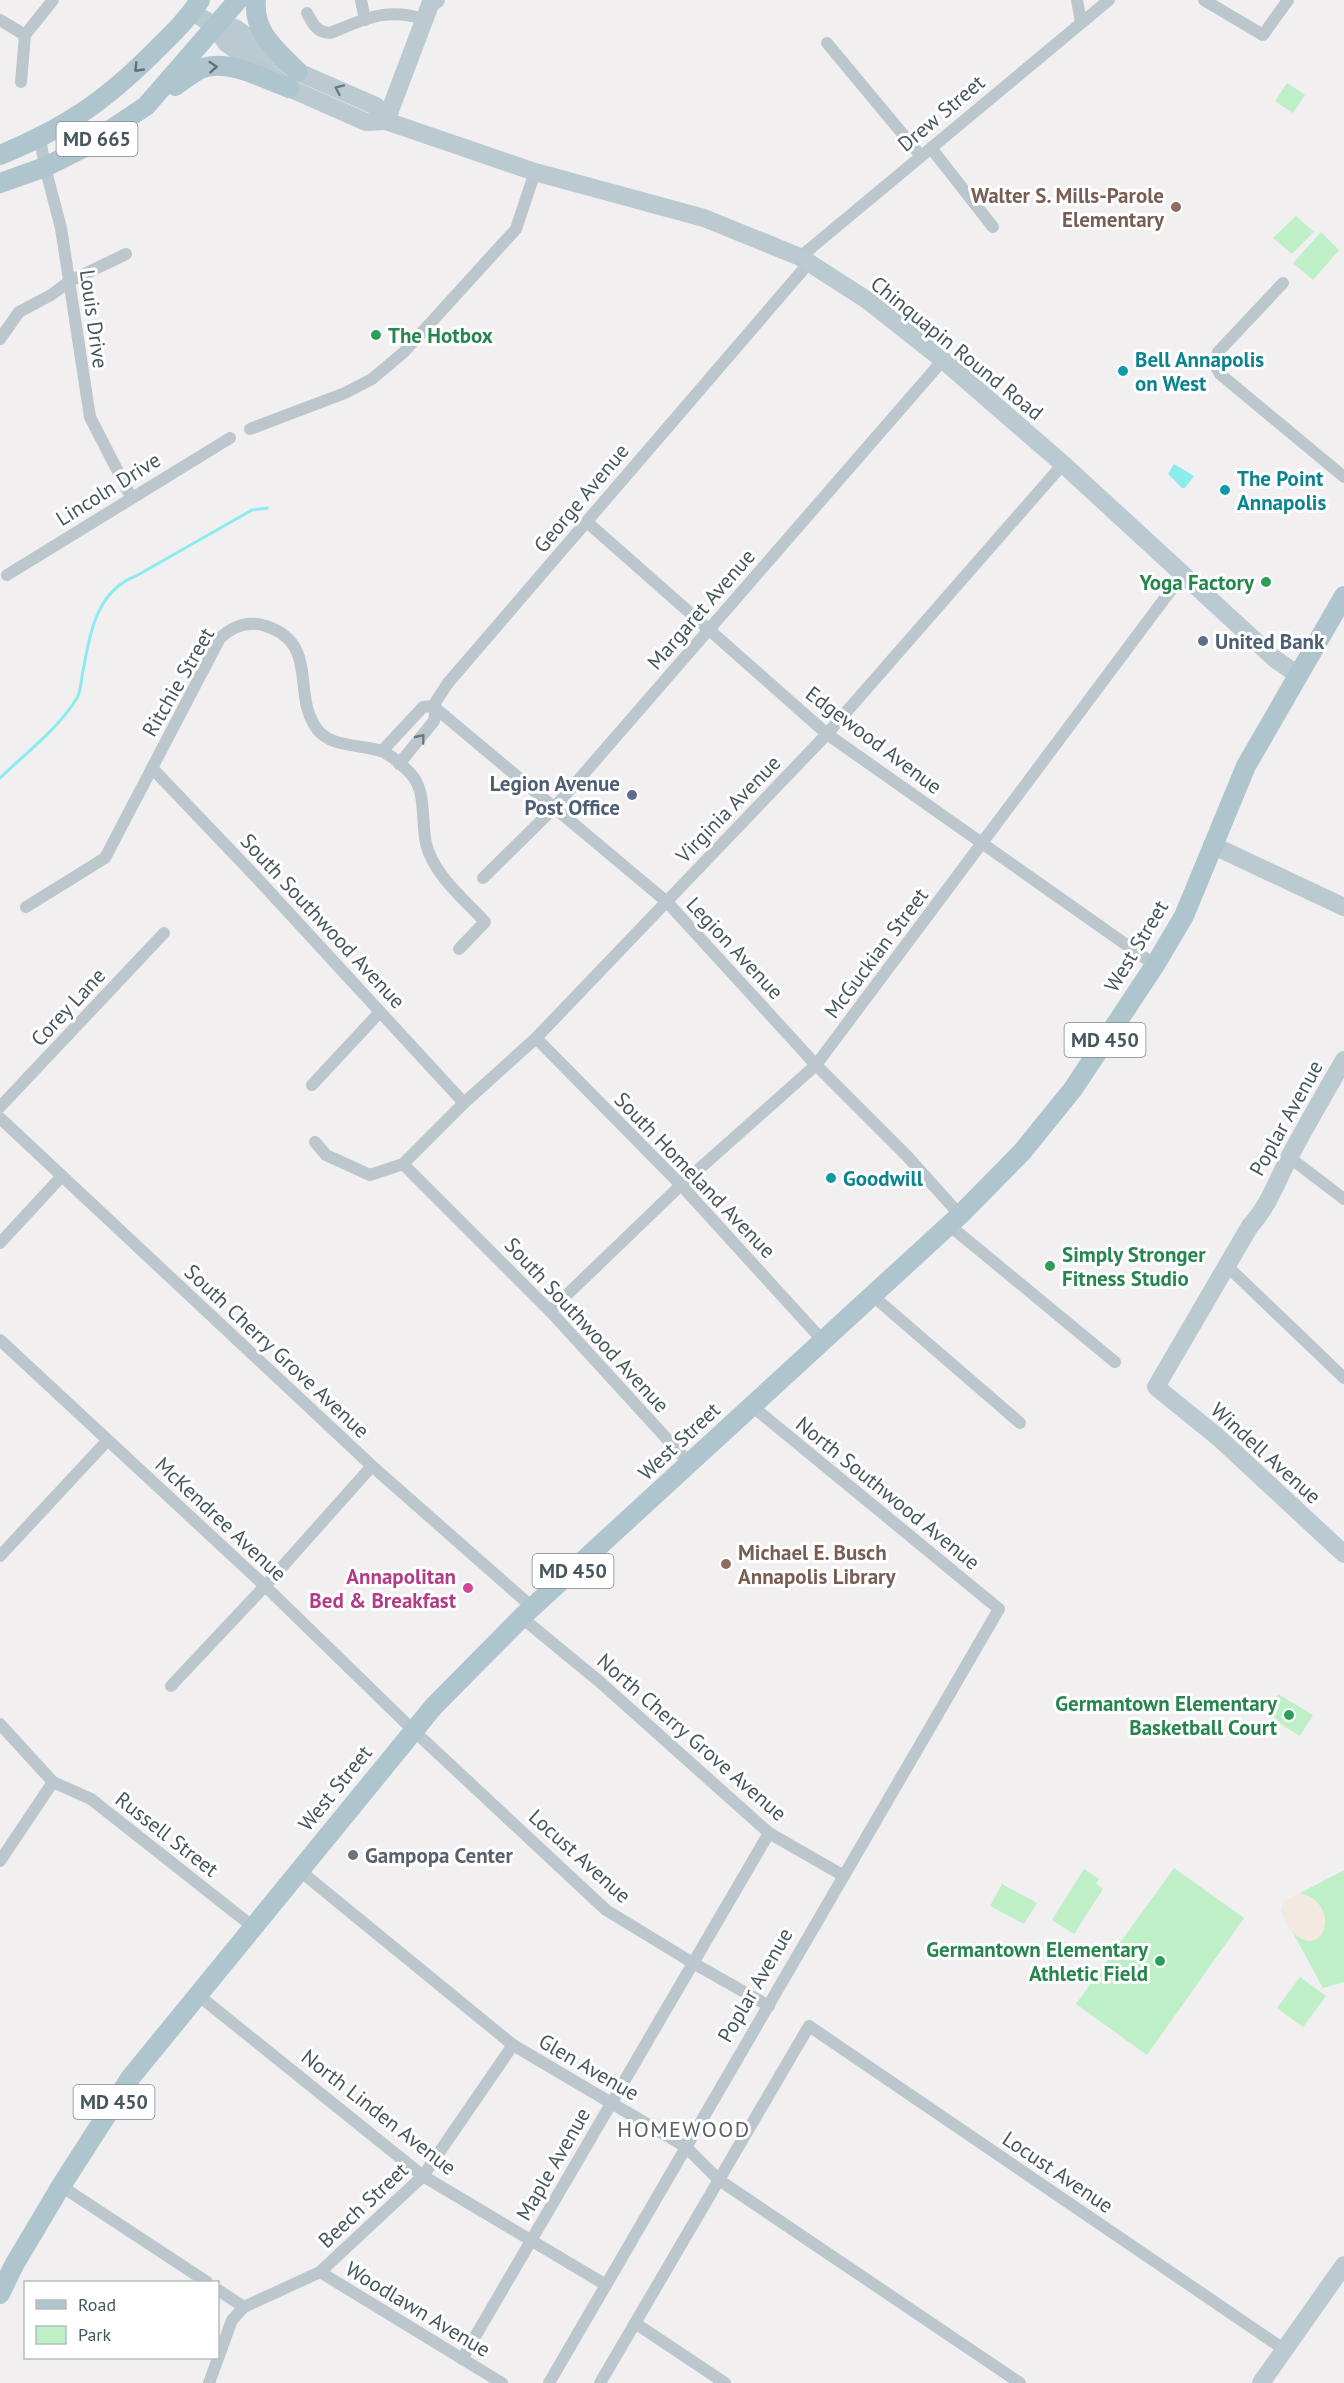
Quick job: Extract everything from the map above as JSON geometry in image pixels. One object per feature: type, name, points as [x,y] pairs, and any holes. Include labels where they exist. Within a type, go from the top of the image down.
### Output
[{"type":"main road","name":"MD 665","points":[[0,183],[45,167],[83,148],[146,106],[238,0]]},
{"type":"main road","points":[[256,0],[256,17],[264,39],[294,80]]},
{"type":"main road","points":[[386,121],[424,19],[433,1]]},
{"type":"main road","name":"MD 665","points":[[0,155],[40,138],[84,113],[130,77],[196,6]]},
{"type":"main road","name":"Chinquapin Round Road","points":[[196,6],[216,27],[235,28],[294,80],[376,106],[386,121],[535,172],[704,218],[804,261],[867,300],[943,360],[1063,464],[1275,659],[1298,675]]},
{"type":"main road","points":[[146,106],[203,68],[216,66],[232,68],[294,80]]},
{"type":"main road","name":"West Street","points":[[0,2294],[10,2271],[130,2077],[413,1730],[526,1612],[955,1220],[1022,1152],[1073,1089],[1155,965],[1184,916],[1246,766],[1344,596]]},
{"type":"main road","points":[[1212,845],[1344,907]]},
{"type":"main road","name":"Poplar Avenue","points":[[1156,1387],[1251,1226],[1252,1215],[1256,1207],[1267,1198],[1344,1060]]},
{"type":"main road","name":"Windell Avenue","points":[[1156,1387],[1219,1438],[1342,1549]]},
{"type":"main road","points":[[1262,2383],[1342,2272]]},
{"type":"street","points":[[21,82],[25,34],[53,0]]},
{"type":"street","points":[[361,0],[365,20]]},
{"type":"street","points":[[1077,0],[1081,22]]},
{"type":"street","name":"Drew Street","points":[[804,261],[926,152],[1109,0]]},
{"type":"street","points":[[1204,0],[1263,35],[1288,0]]},
{"type":"street","points":[[307,13],[316,29],[322,33],[330,33],[376,15],[405,13],[424,19]]},
{"type":"street","points":[[0,20],[25,34]]},
{"type":"street","points":[[827,43],[993,227]]},
{"type":"street","name":"Louis Drive","points":[[40,138],[61,228],[90,417],[131,497]]},
{"type":"street","points":[[250,429],[345,393],[372,379],[404,351],[516,230],[535,172]]},
{"type":"street","points":[[0,339],[19,312],[51,295],[70,281],[126,254]]},
{"type":"street","name":"George Avenue","points":[[382,751],[423,706],[434,707],[448,683],[587,522],[804,261]]},
{"type":"street","points":[[1283,283],[1218,352],[1215,365],[1220,374],[1344,477]]},
{"type":"street","name":"Margaret Avenue","points":[[483,878],[554,808],[943,360]]},
{"type":"street","name":"Lincoln Drive","points":[[7,575],[230,438]]},
{"type":"street","name":"Virginia Avenue","points":[[403,1164],[464,1103],[536,1038],[827,734],[1063,464]]},
{"type":"street","name":"Edgewood Avenue","points":[[587,522],[827,734],[1155,965]]},
{"type":"street","name":"McGuckian Street","points":[[550,1311],[681,1185],[816,1065],[1183,574]]},
{"type":"street","name":"Ritchie Street","points":[[26,907],[105,858],[220,638],[245,623],[261,624],[272,628],[290,640],[298,650],[308,708],[318,731],[336,741],[382,751]]},
{"type":"street","points":[[399,764],[434,721],[434,707]]},
{"type":"street","name":"Legion Avenue","points":[[434,707],[667,902],[816,1065],[907,1156],[955,1220],[1115,1362]]},
{"type":"street","points":[[382,751],[412,774],[422,800],[423,833],[429,854],[441,873],[485,922],[459,949]]},
{"type":"street","name":"South Southwood Avenue","points":[[152,768],[464,1103]]},
{"type":"street","name":"Corey Lane","points":[[0,1107],[165,933]]},
{"type":"street","points":[[312,1085],[380,1012]]},
{"type":"street","name":"South Homeland Avenue","points":[[536,1038],[681,1185],[824,1341]]},
{"type":"street","name":"South Cherry Grove Avenue","points":[[0,1118],[526,1612]]},
{"type":"street","points":[[315,1142],[326,1155],[370,1175],[403,1164]]},
{"type":"street","points":[[1289,1157],[1344,1199]]},
{"type":"street","name":"South Southwood Avenue","points":[[403,1164],[550,1311],[690,1464]]},
{"type":"street","points":[[0,1243],[62,1176]]},
{"type":"street","points":[[1227,1266],[1344,1378]]},
{"type":"street","points":[[873,1296],[1020,1423]]},
{"type":"street","name":"McKendree Avenue","points":[[0,1340],[266,1586],[413,1730]]},
{"type":"street","name":"North Southwood Avenue","points":[[752,1406],[999,1609]]},
{"type":"street","points":[[0,1556],[108,1441]]},
{"type":"street","points":[[171,1686],[266,1586],[372,1466]]},
{"type":"street","name":"Poplar Avenue","points":[[549,2383],[999,1609]]},
{"type":"street","name":"North Cherry Grove Avenue","points":[[526,1612],[600,1682],[769,1833],[844,1876]]},
{"type":"street","points":[[0,1724],[53,1782],[0,1862]]},
{"type":"street","name":"Locust Avenue","points":[[413,1730],[606,1910],[768,2006]]},
{"type":"street","name":"Russell Street","points":[[53,1782],[91,1798],[252,1926]]},
{"type":"street","name":"Maple Avenue","points":[[462,2359],[769,1833]]},
{"type":"street","name":"Glen Avenue","points":[[299,1870],[513,2045],[686,2147],[719,2180],[1020,2383]]},
{"type":"street","name":"North Linden Avenue","points":[[198,1995],[423,2176],[606,2285]]},
{"type":"street","name":"Locust Avenue","points":[[719,2180],[809,2026],[1285,2350]]},
{"type":"street","name":"Beech Street","points":[[320,2272],[423,2176],[513,2045]]},
{"type":"street","points":[[600,2383],[719,2180]]},
{"type":"street","points":[[61,2186],[204,2281]]},
{"type":"street","name":"Woodlawn Avenue","points":[[244,2307],[320,2272],[502,2383]]},
{"type":"street","points":[[219,2291],[244,2307],[232,2320],[219,2356]]},
{"type":"street","points":[[635,2323],[725,2383]]},
{"type":"street","points":[[209,2383],[218,2359]]},
{"type":"green space","points":[[1287,83],[1305,95],[1293,113],[1275,101]]},
{"type":"green space","points":[[1296,216],[1314,232],[1292,254],[1273,238]]},
{"type":"green space","points":[[1321,232],[1339,250],[1313,280],[1293,263]]},
{"type":"green space","name":"Germantown Elementary Basketball Court","points":[[1278,1694],[1313,1715],[1300,1736],[1265,1715]]},
{"type":"green space","name":"Germantown Elementary Athletic Field","points":[[1174,1868],[1244,1918],[1147,2055],[1076,2004]]},
{"type":"green space","points":[[1084,1869],[1099,1879],[1096,1884],[1103,1889],[1074,1934],[1052,1920]]},
{"type":"green space","points":[[1344,1870],[1344,1982],[1323,1988],[1281,1911],[1285,1901]]},
{"type":"green space","points":[[1002,1884],[1037,1903],[1024,1924],[990,1906]]},
{"type":"green space","points":[[1300,1977],[1326,1996],[1303,2027],[1277,2008]]},
{"type":"sand","points":[[1300,1893],[1314,1899],[1322,1908],[1325,1918],[1320,1936],[1313,1941],[1304,1940],[1293,1932],[1281,1911],[1285,1901]]},
{"type":"water","points":[[1174,464],[1194,476],[1185,488],[1182,488],[1168,474]]},
{"type":"waterway","points":[[0,778],[51,730],[77,698],[92,629],[103,603],[112,592],[123,583],[252,510],[267,508]]},
{"type":"place","name":"Walter S. Mills-Parole Elementary","points":[[1176,207]]},
{"type":"place","name":"The Hotbox","points":[[376,335]]},
{"type":"place","name":"Bell Annapolis on West","points":[[1123,371]]},
{"type":"place","name":"The Point Annapolis","points":[[1225,490]]},
{"type":"place","name":"Yoga Factory","points":[[1266,582]]},
{"type":"place","name":"United Bank","points":[[1203,641]]},
{"type":"place","name":"Legion Avenue Post Office","points":[[632,795]]},
{"type":"place","name":"Goodwill","points":[[831,1178]]},
{"type":"place","name":"Simply Stronger Fitness Studio","points":[[1050,1266]]},
{"type":"place","name":"Michael E. Busch Annapolis Library","points":[[726,1564]]},
{"type":"place","name":"Annapolitan Bed & Breakfast","points":[[468,1588]]},
{"type":"place","name":"Germantown Elementary Basketball Court","points":[[1289,1715]]},
{"type":"place","name":"Gampopa Center","points":[[353,1855]]},
{"type":"place","name":"Germantown Elementary Athletic Field","points":[[1160,1961]]},
{"type":"district","name":"HOMEWOOD","points":[[684,2129]]}]
